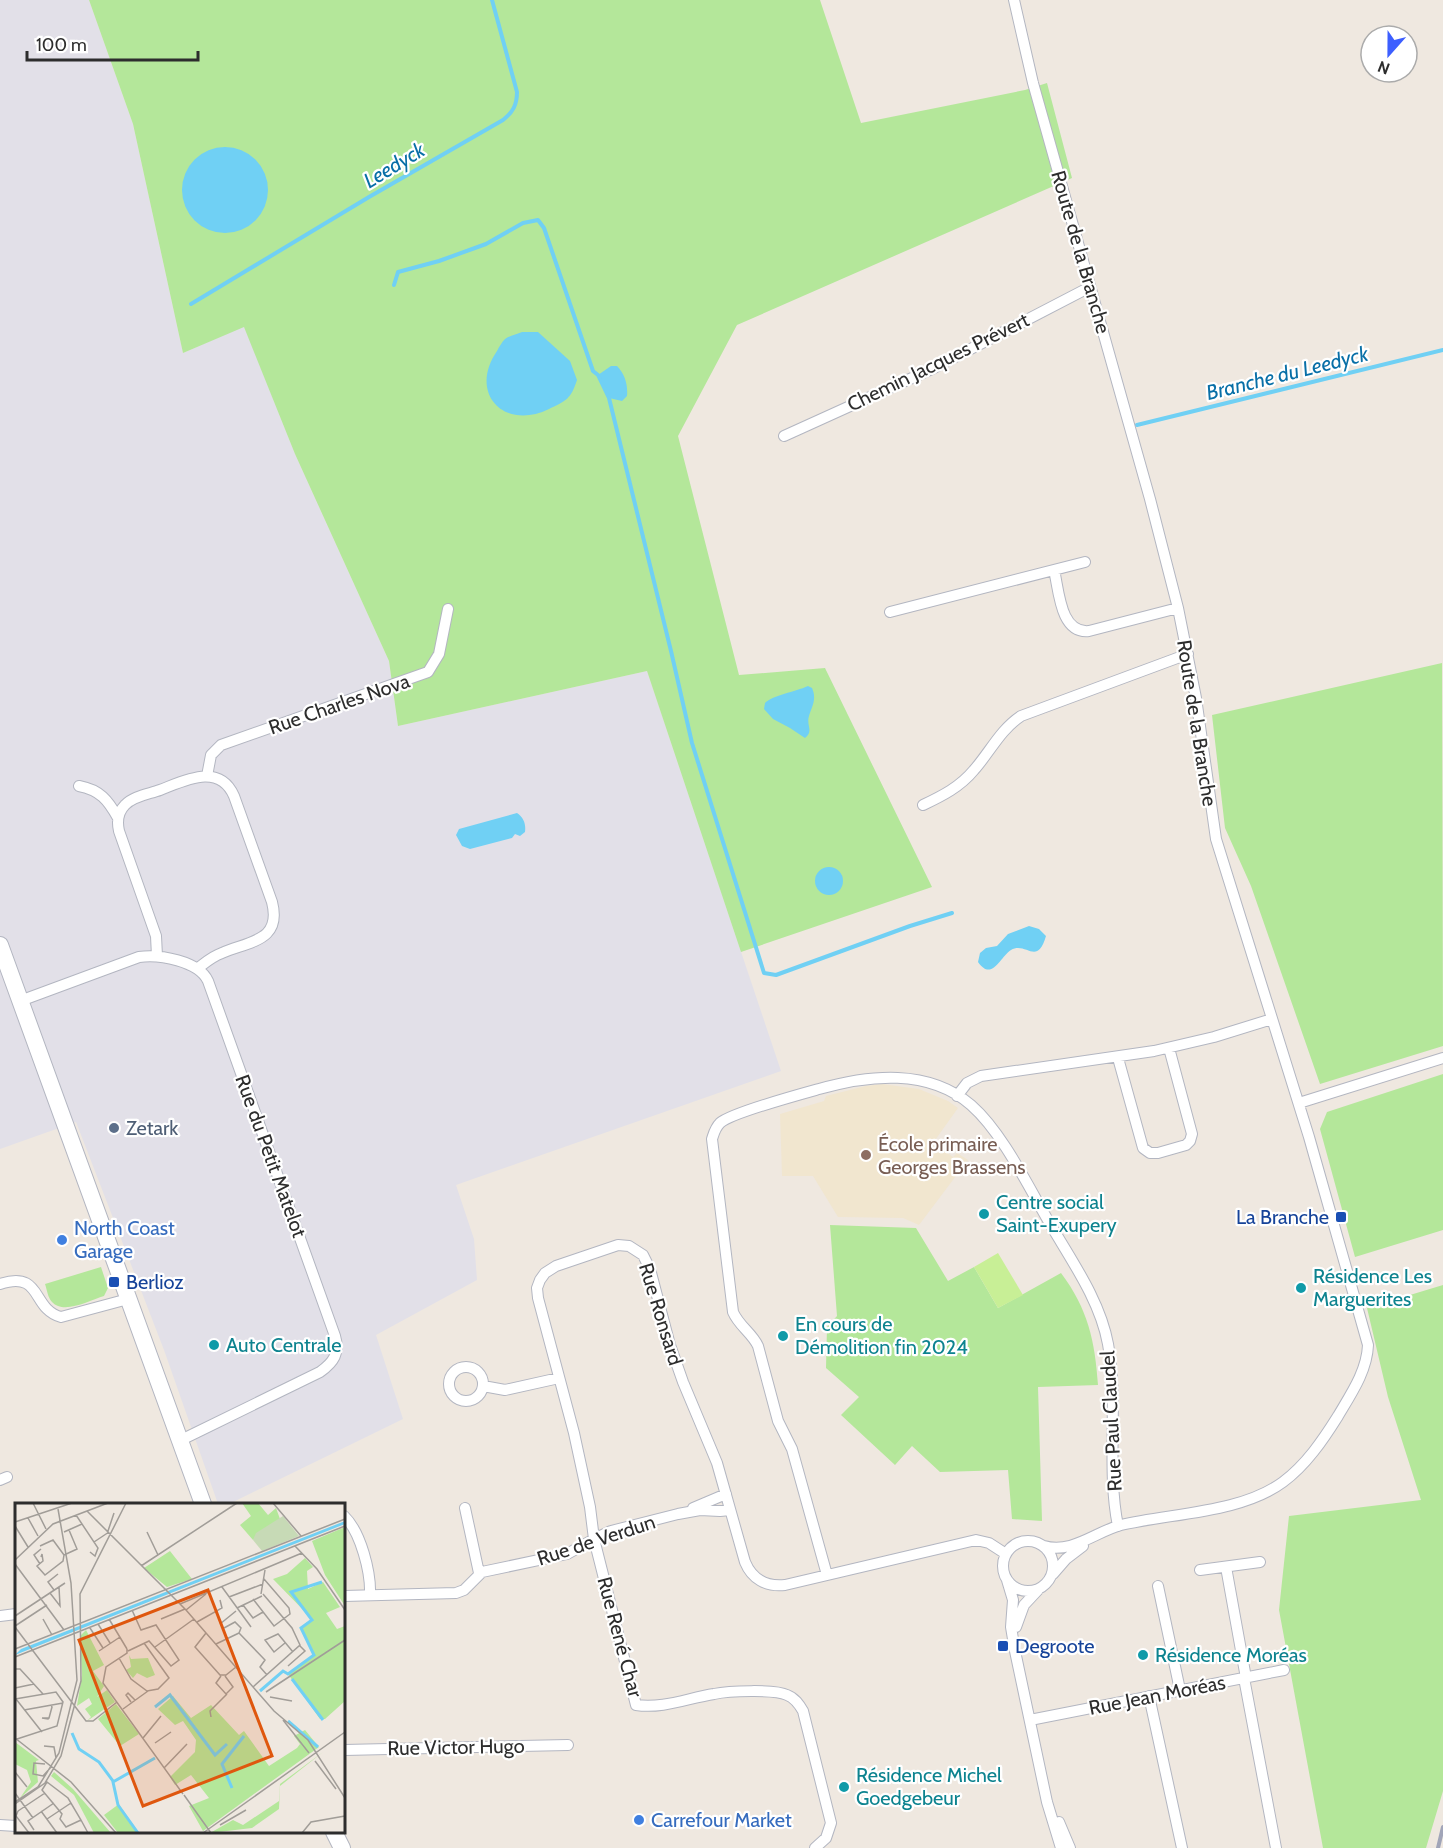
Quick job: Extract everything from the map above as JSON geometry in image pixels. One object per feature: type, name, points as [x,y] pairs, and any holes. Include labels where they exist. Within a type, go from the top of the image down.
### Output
[{"type":"street","name":"Route de la Branche","points":[[1008,0],[1010,16],[1026,56]]},
{"type":"street","name":"Route de la Branche","points":[[1014,0],[1026,56],[1150,499],[1178,608],[1188,654],[1215,838],[1299,1103],[1368,1341],[1365,1363],[1356,1386],[1331,1428],[1296,1470],[1274,1488],[1252,1499],[1235,1504],[1114,1528]]},
{"type":"street","name":"Chemin Jacques Prévert","points":[[784,436],[934,368],[1090,287]]},
{"type":"street","points":[[890,612],[1085,562]]},
{"type":"street","points":[[1054,570],[1067,620],[1080,631],[1089,631],[1178,608]]},
{"type":"street","name":"Rue Charles Nova","points":[[207,776],[209,758],[217,746],[417,678],[428,672],[439,654],[448,609]]},
{"type":"street","points":[[923,805],[945,795],[962,782],[977,767],[1001,734],[1021,716],[1188,654]]},
{"type":"street","points":[[20,1001],[139,957],[156,956],[198,968],[214,957],[265,936],[272,926],[274,914],[272,902],[232,791],[220,779],[207,776],[191,778],[133,800],[123,807],[118,818]]},
{"type":"street","points":[[79,786],[99,793],[108,801],[118,818],[120,836],[156,936],[156,956]]},
{"type":"street","points":[[0,945],[203,1503]]},
{"type":"street","name":"Rue du Petit Matelot","points":[[179,1441],[320,1372],[333,1361],[337,1350],[335,1336],[208,981],[198,968]]},
{"type":"street","points":[[957,1096],[967,1083],[981,1076],[1118,1058],[1214,1037],[1272,1019]]},
{"type":"street","points":[[1118,1058],[1143,1146],[1148,1152],[1158,1153],[1184,1145],[1189,1142],[1192,1134],[1169,1048]]},
{"type":"street","points":[[1299,1103],[1443,1058]]},
{"type":"street","name":"Rue Paul Claudel","points":[[826,1575],[792,1449],[777,1416],[758,1346],[754,1338],[738,1321],[732,1307],[712,1139],[715,1130],[725,1120],[798,1095],[853,1081],[884,1077],[929,1084],[957,1096],[979,1114],[1006,1150],[1079,1273],[1102,1323],[1110,1359],[1114,1528]]},
{"type":"street","name":"Rue Ronsard","points":[[594,1539],[590,1507],[576,1442],[537,1292],[542,1276],[556,1266],[613,1246],[623,1245],[634,1248],[649,1264],[675,1359],[717,1463],[726,1494]]},
{"type":"street","points":[[0,1284],[13,1281],[27,1283],[36,1291],[47,1310],[61,1317],[128,1299]]},
{"type":"street","points":[[483,1386],[505,1390],[559,1378]]},
{"type":"street","points":[[726,1494],[749,1571],[767,1584],[777,1585],[826,1575],[976,1540],[989,1543],[1006,1554]]},
{"type":"street","name":"Rue de Verdun","points":[[678,1514],[726,1494]]},
{"type":"street","points":[[465,1508],[480,1573]]},
{"type":"street","name":"Rue de Verdun","points":[[345,1596],[456,1593],[464,1590],[480,1573],[562,1555],[611,1531],[700,1510],[730,1510]]},
{"type":"street","points":[[345,1517],[357,1533],[370,1583],[370,1595]]},
{"type":"street","points":[[1061,1848],[1044,1789],[1011,1627],[1014,1600],[1003,1568],[1006,1554],[1014,1545],[1025,1541],[1065,1549],[1114,1528]]},
{"type":"street","points":[[1007,1580],[1022,1591],[1031,1592],[1039,1589],[1046,1585],[1070,1556],[1114,1528]]},
{"type":"street","name":"Rue René Char","points":[[594,1539],[636,1705],[658,1707],[719,1693],[771,1692],[786,1694],[798,1703],[803,1711],[831,1823],[826,1838],[816,1848]]},
{"type":"street","points":[[1044,1546],[1051,1554],[1053,1561],[1052,1577]]},
{"type":"street","points":[[1200,1570],[1260,1562]]},
{"type":"street","points":[[1226,1567],[1276,1848]]},
{"type":"street","points":[[1158,1586],[1180,1690]]},
{"type":"street","points":[[1015,1645],[1021,1612],[1029,1598],[1039,1589]]},
{"type":"street","points":[[0,1616],[15,1614]]},
{"type":"street","name":"Rue Jean Moréas","points":[[1030,1720],[1284,1670]]},
{"type":"street","points":[[1149,1696],[1182,1848]]},
{"type":"street","name":"Rue Victor Hugo","points":[[345,1750],[568,1745]]},
{"type":"street","points":[[1044,1789],[1070,1848]]},
{"type":"street","points":[[334,1833],[342,1848]]},
{"type":"shaded area","points":[[0,0],[89,0],[133,124],[183,353],[244,326],[295,454],[389,661],[398,726],[647,671],[781,1071],[456,1185],[474,1239],[477,1280],[376,1335],[403,1419],[231,1503],[218,1503],[164,1350],[76,1122],[0,1149]]},
{"type":"shaded area","name":"École primaire Georges Brassens","points":[[882,1084],[919,1089],[948,1101],[958,1108],[933,1143],[953,1157],[957,1153],[968,1160],[919,1225],[903,1218],[838,1217],[813,1176],[782,1176],[780,1114],[824,1101],[826,1096]]},
{"type":"green space","points":[[89,0],[820,0],[861,123],[1025,90],[1047,83],[1072,178],[737,325],[678,436],[739,675],[825,668],[932,887],[741,952],[647,671],[398,726],[389,661],[295,454],[244,327],[183,353],[133,124]]},
{"type":"green space","points":[[1442,663],[1443,1046],[1320,1084],[1251,886],[1225,828],[1212,715]]},
{"type":"green space","points":[[1443,1074],[1443,1230],[1355,1257],[1320,1129],[1327,1112]]},
{"type":"green space","points":[[830,1225],[916,1228],[948,1281],[974,1267],[998,1308],[1061,1273],[1084,1313],[1095,1354],[1098,1385],[1038,1387],[1042,1521],[1012,1519],[1008,1470],[940,1472],[912,1446],[895,1465],[841,1415],[859,1397],[826,1368],[827,1327],[837,1316]]},
{"type":"green space","points":[[998,1253],[1023,1295],[998,1308],[974,1267]]},
{"type":"green space","points":[[101,1267],[108,1288],[104,1296],[70,1307],[57,1306],[51,1300],[45,1284]]},
{"type":"green space","points":[[1443,1285],[1443,1791],[1426,1848],[1323,1848],[1279,1610],[1289,1516],[1421,1500],[1388,1397],[1367,1308]]},
{"type":"water","points":[[225,147],[249,154],[261,166],[268,190],[261,214],[249,226],[225,233],[201,226],[189,214],[182,190],[189,166],[201,154]]},
{"type":"water","points":[[522,332],[538,332],[570,361],[577,380],[570,395],[564,401],[533,415],[518,415],[505,411],[495,404],[489,394],[487,381],[489,366],[502,343],[507,338]]},
{"type":"water","points":[[611,366],[617,366],[625,380],[627,396],[622,401],[609,398],[598,375]]},
{"type":"water","points":[[808,686],[812,688],[814,699],[808,720],[809,733],[805,738],[773,719],[764,709],[765,703],[769,700]]},
{"type":"water","points":[[517,813],[523,819],[525,826],[525,832],[520,836],[515,834],[512,838],[470,849],[462,846],[456,835],[459,829]]},
{"type":"water","points":[[829,867],[839,871],[843,881],[839,891],[829,895],[819,891],[815,881],[819,871]]},
{"type":"water","points":[[1029,926],[1039,929],[1046,936],[1039,950],[1035,952],[1016,948],[988,970],[978,962],[980,953],[986,948],[997,946],[1008,934]]},
{"type":"waterway","name":"Leedyck","points":[[191,304],[503,120],[509,114],[514,108],[517,92],[492,0]]},
{"type":"waterway","points":[[394,285],[398,272],[439,261],[486,244],[523,223],[538,220],[544,228],[593,371],[598,375],[609,398],[692,743],[764,973],[776,975],[952,913]]},
{"type":"waterway","name":"Branche du Leedyck","points":[[1137,425],[1443,350]]},
{"type":"railway","points":[[1438,1848],[1443,1827]]},
{"type":"place","name":"Zetark","points":[[114,1128]]},
{"type":"place","name":"École primaire Georges Brassens","points":[[866,1155]]},
{"type":"place","name":"Centre social Saint-Exupery","points":[[984,1214]]},
{"type":"place","name":"La Branche","points":[[1341,1217]]},
{"type":"place","name":"North Coast Garage","points":[[62,1240]]},
{"type":"place","name":"Berlioz","points":[[114,1282]]},
{"type":"place","name":"Résidence Les Marguerites","points":[[1301,1288]]},
{"type":"place","name":"En cours de Démolition fin 2024","points":[[783,1336]]},
{"type":"place","name":"Auto Centrale","points":[[214,1345]]},
{"type":"place","name":"Degroote","points":[[1003,1646]]},
{"type":"place","name":"Résidence Moréas","points":[[1143,1655]]},
{"type":"place","name":"Résidence Michel Goedgebeur","points":[[844,1787]]},
{"type":"place","name":"Carrefour Market","points":[[639,1820]]}]
